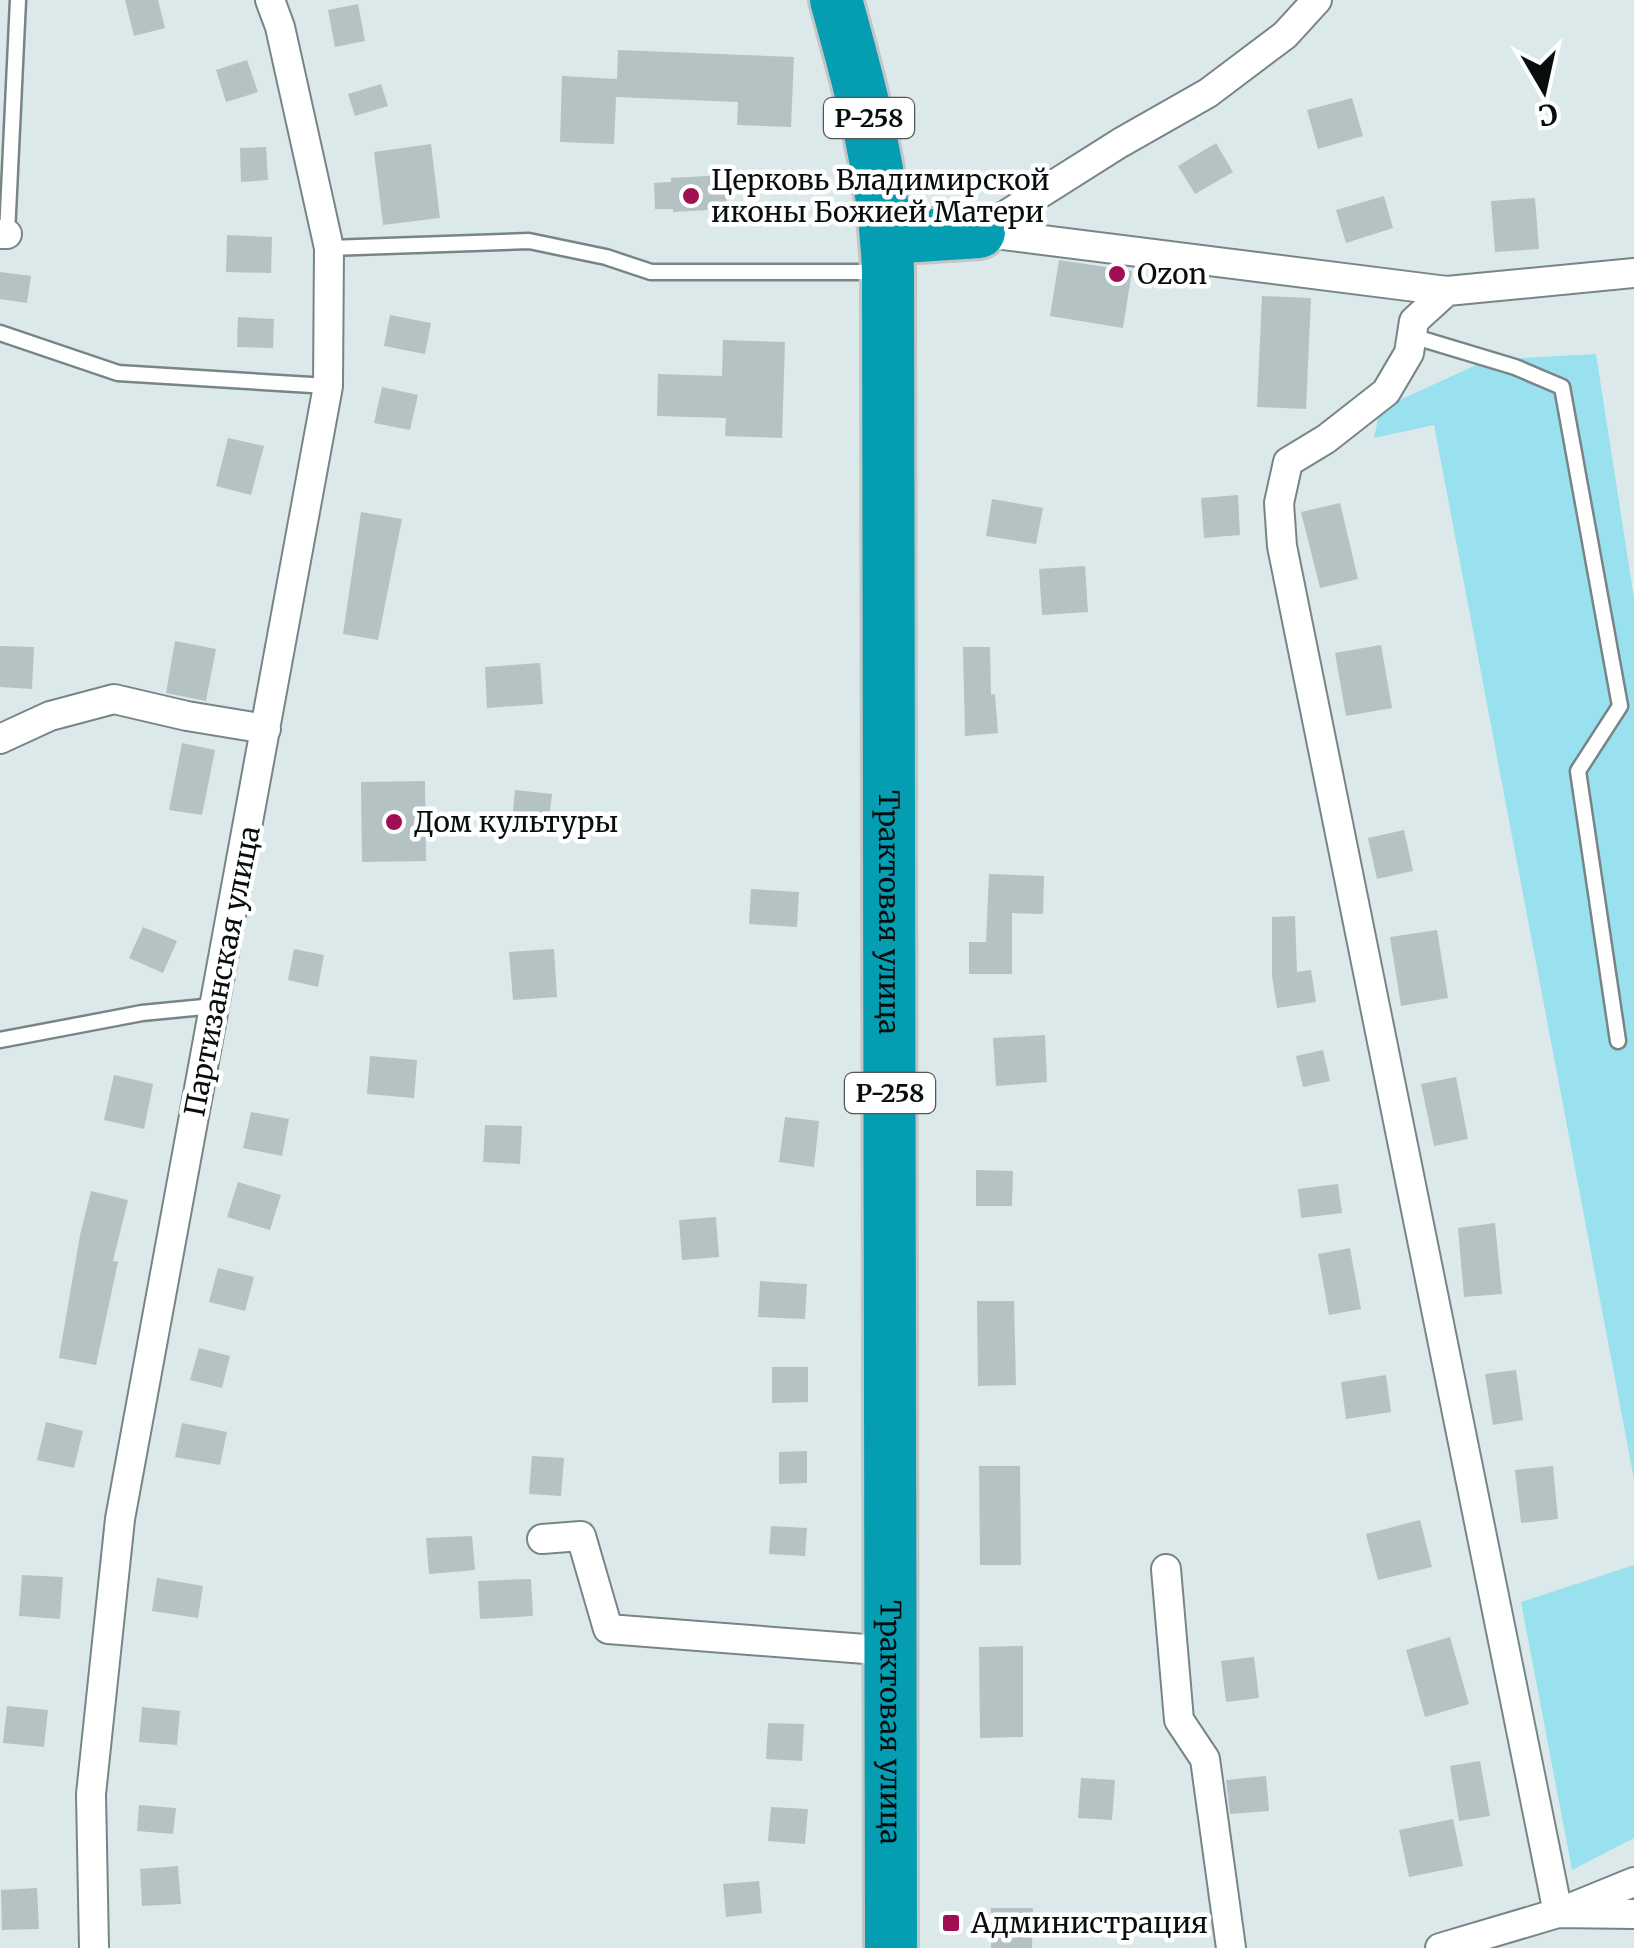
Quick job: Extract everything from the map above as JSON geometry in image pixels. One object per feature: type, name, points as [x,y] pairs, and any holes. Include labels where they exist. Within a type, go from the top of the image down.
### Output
[{"type":"highway","name":"Трактовая улица","points":[[836,0],[870,124],[888,255],[891,1948]]},
{"type":"highway","points":[[888,255],[980,232]]},
{"type":"street","name":"Партизанская улица","points":[[94,1948],[91,1794],[120,1519],[328,386],[329,248],[280,28],[270,0]]},
{"type":"street","points":[[980,232],[1120,143],[1208,93],[1285,34],[1317,0]]},
{"type":"street","points":[[980,232],[1447,292],[1634,273]]},
{"type":"street","points":[[1447,292],[1414,321],[1409,353],[1386,392],[1326,439],[1288,462],[1279,503],[1282,546],[1558,1913]]},
{"type":"street","points":[[0,739],[50,716],[114,699],[266,729]]},
{"type":"street","points":[[542,1539],[581,1536],[608,1630],[891,1651]]},
{"type":"street","points":[[1166,1568],[1180,1720],[1205,1759],[1231,1948]]},
{"type":"street","points":[[1440,1948],[1558,1913],[1634,1882]]},
{"type":"street","points":[[1558,1913],[1634,1914]]},
{"type":"lane","points":[[4,234],[18,0]]},
{"type":"lane","points":[[329,248],[528,240],[606,257],[650,272],[888,255]]},
{"type":"lane","points":[[0,334],[118,373],[328,386]]},
{"type":"lane","points":[[1412,336],[1514,367],[1562,387],[1620,706],[1578,771],[1618,1041]]},
{"type":"lane","points":[[0,1040],[142,1012],[215,1006]]},
{"type":"shaded area","points":[[1596,354],[1634,598],[1634,1479],[1434,425],[1374,438],[1380,409],[1487,360]]},
{"type":"shaded area","points":[[1634,1565],[1634,1838],[1572,1870],[1521,1602]]},
{"type":"building","points":[[125,0],[158,0],[165,28],[134,36]]},
{"type":"building","points":[[358,4],[365,41],[335,47],[328,10]]},
{"type":"building","points":[[618,50],[794,57],[791,127],[737,125],[738,102],[616,97],[614,144],[560,142],[562,76],[617,79]]},
{"type":"building","points":[[247,60],[258,92],[226,102],[216,70]]},
{"type":"building","points":[[381,84],[388,106],[355,116],[348,94]]},
{"type":"building","points":[[1352,98],[1363,136],[1318,149],[1307,110]]},
{"type":"building","points":[[1216,143],[1233,172],[1195,194],[1178,166]]},
{"type":"building","points":[[431,144],[440,218],[383,225],[374,152]]},
{"type":"building","points":[[266,147],[268,180],[241,182],[240,148]]},
{"type":"building","name":"Церковь Владимирской иконы Божией Матери","points":[[725,175],[727,209],[655,209],[654,183],[671,182],[671,178]]},
{"type":"building","points":[[1384,196],[1393,228],[1346,243],[1336,210]]},
{"type":"building","points":[[1535,198],[1539,249],[1495,252],[1491,201]]},
{"type":"building","points":[[227,235],[272,237],[271,273],[226,272]]},
{"type":"building","points":[[1059,260],[1132,271],[1123,328],[1050,316]]},
{"type":"building","points":[[0,272],[31,276],[27,303],[0,299]]},
{"type":"building","points":[[1262,296],[1311,298],[1306,409],[1257,407]]},
{"type":"building","points":[[390,315],[431,323],[425,354],[384,346]]},
{"type":"building","points":[[238,317],[274,319],[273,348],[237,347]]},
{"type":"building","points":[[723,340],[785,342],[782,438],[725,436],[726,418],[657,416],[658,374],[722,376]]},
{"type":"building","points":[[382,387],[418,395],[410,430],[374,423]]},
{"type":"building","points":[[228,438],[264,446],[251,495],[216,486]]},
{"type":"building","points":[[1238,495],[1240,535],[1204,538],[1201,498]]},
{"type":"building","points":[[992,499],[1043,508],[1036,544],[986,536]]},
{"type":"building","points":[[1340,503],[1358,579],[1320,588],[1301,512]]},
{"type":"building","points":[[361,512],[402,519],[378,640],[343,634]]},
{"type":"building","points":[[1085,566],[1088,612],[1042,615],[1039,569]]},
{"type":"building","points":[[175,641],[216,649],[206,701],[166,693]]},
{"type":"building","points":[[1381,645],[1392,708],[1346,716],[1335,653]]},
{"type":"building","points":[[0,646],[34,647],[32,689],[0,687]]},
{"type":"building","points":[[963,647],[990,647],[991,695],[995,694],[998,733],[965,736]]},
{"type":"building","points":[[540,663],[543,704],[487,708],[485,667]]},
{"type":"building","points":[[182,743],[215,750],[202,815],[169,810]]},
{"type":"building","name":"Дом культуры","points":[[425,781],[426,861],[362,862],[361,782]]},
{"type":"building","points":[[515,790],[552,794],[548,827],[512,822]]},
{"type":"building","points":[[1404,830],[1413,871],[1377,879],[1368,838]]},
{"type":"building","points":[[989,874],[1044,876],[1043,914],[1012,913],[1012,974],[969,974],[969,942],[986,942]]},
{"type":"building","points":[[751,889],[799,892],[797,927],[749,924]]},
{"type":"building","points":[[1295,916],[1297,972],[1311,970],[1316,1002],[1277,1008],[1272,976],[1272,917]]},
{"type":"building","points":[[143,927],[177,941],[163,973],[129,958]]},
{"type":"building","points":[[1437,930],[1448,998],[1401,1006],[1390,937]]},
{"type":"building","points":[[294,949],[324,955],[318,987],[288,980]]},
{"type":"building","points":[[554,949],[557,997],[513,1000],[509,952]]},
{"type":"building","points":[[1045,1035],[1047,1082],[996,1086],[993,1038]]},
{"type":"building","points":[[1323,1050],[1330,1081],[1303,1087],[1296,1056]]},
{"type":"building","points":[[370,1056],[417,1060],[414,1098],[367,1094]]},
{"type":"building","points":[[114,1075],[153,1084],[144,1129],[104,1120]]},
{"type":"building","points":[[1456,1077],[1468,1139],[1434,1146],[1421,1084]]},
{"type":"building","points":[[251,1112],[289,1119],[282,1156],[243,1148]]},
{"type":"building","points":[[785,1117],[819,1121],[814,1167],[779,1162]]},
{"type":"building","points":[[485,1125],[522,1126],[520,1164],[483,1162]]},
{"type":"building","points":[[976,1170],[1013,1171],[1012,1206],[976,1206]]},
{"type":"building","points":[[238,1182],[281,1195],[270,1230],[227,1217]]},
{"type":"building","points":[[1338,1184],[1342,1213],[1301,1218],[1298,1189]]},
{"type":"building","points":[[91,1191],[128,1200],[113,1261],[118,1262],[96,1365],[59,1358]]},
{"type":"building","points":[[716,1217],[719,1257],[682,1260],[679,1220]]},
{"type":"building","points":[[1495,1223],[1502,1294],[1464,1297],[1458,1228]]},
{"type":"building","points":[[1350,1248],[1361,1309],[1329,1315],[1318,1254]]},
{"type":"building","points":[[218,1268],[254,1277],[245,1311],[209,1302]]},
{"type":"building","points":[[760,1281],[807,1284],[805,1319],[758,1317]]},
{"type":"building","points":[[977,1301],[1014,1301],[1016,1385],[978,1386]]},
{"type":"building","points":[[199,1348],[230,1356],[222,1388],[190,1380]]},
{"type":"building","points":[[772,1367],[808,1367],[808,1402],[772,1403]]},
{"type":"building","points":[[1516,1370],[1523,1420],[1493,1425],[1485,1374]]},
{"type":"building","points":[[1386,1375],[1391,1412],[1346,1419],[1341,1382]]},
{"type":"building","points":[[46,1422],[83,1431],[74,1468],[37,1460]]},
{"type":"building","points":[[182,1423],[227,1432],[220,1465],[175,1457]]},
{"type":"building","points":[[807,1451],[807,1483],[779,1484],[779,1452]]},
{"type":"building","points":[[532,1456],[564,1458],[561,1496],[529,1494]]},
{"type":"building","points":[[979,1466],[1020,1466],[1021,1565],[980,1565]]},
{"type":"building","points":[[1553,1466],[1558,1519],[1521,1523],[1515,1470]]},
{"type":"building","points":[[1420,1520],[1432,1567],[1378,1580],[1366,1534]]},
{"type":"building","points":[[771,1526],[807,1528],[805,1556],[769,1554]]},
{"type":"building","points":[[472,1536],[475,1570],[429,1574],[426,1538]]},
{"type":"building","points":[[22,1575],[63,1577],[60,1619],[19,1616]]},
{"type":"building","points":[[157,1578],[203,1586],[198,1618],[152,1611]]},
{"type":"building","points":[[531,1579],[533,1616],[480,1619],[478,1581]]},
{"type":"building","points":[[1450,1637],[1469,1704],[1425,1717],[1406,1650]]},
{"type":"building","points":[[1023,1646],[1023,1737],[980,1738],[979,1647]]},
{"type":"building","points":[[1254,1657],[1259,1698],[1226,1702],[1221,1661]]},
{"type":"building","points":[[7,1706],[48,1710],[44,1747],[3,1743]]},
{"type":"building","points":[[142,1707],[180,1711],[177,1745],[139,1742]]},
{"type":"building","points":[[768,1723],[804,1724],[802,1761],[766,1759]]},
{"type":"building","points":[[1480,1761],[1490,1816],[1459,1821],[1450,1766]]},
{"type":"building","points":[[1266,1776],[1269,1811],[1230,1814],[1226,1780]]},
{"type":"building","points":[[1081,1778],[1115,1780],[1112,1820],[1078,1818]]},
{"type":"building","points":[[139,1805],[176,1808],[173,1834],[137,1831]]},
{"type":"building","points":[[771,1807],[808,1809],[805,1844],[768,1841]]},
{"type":"building","points":[[1453,1819],[1463,1866],[1409,1877],[1399,1830]]},
{"type":"building","points":[[178,1866],[181,1904],[142,1906],[140,1869]]},
{"type":"building","points":[[759,1881],[762,1913],[726,1917],[723,1884]]},
{"type":"building","points":[[37,1888],[39,1929],[2,1930],[1,1890]]},
{"type":"building","points":[[991,1908],[1033,1908],[1032,1948],[991,1948]]},
{"type":"place","name":"Церковь Владимирской иконы Божией Матери","points":[[691,196]]},
{"type":"place","name":"Ozon","points":[[1117,274]]},
{"type":"place","name":"Дом культуры","points":[[394,822]]},
{"type":"place","name":"Администрация","points":[[951,1923]]}]
